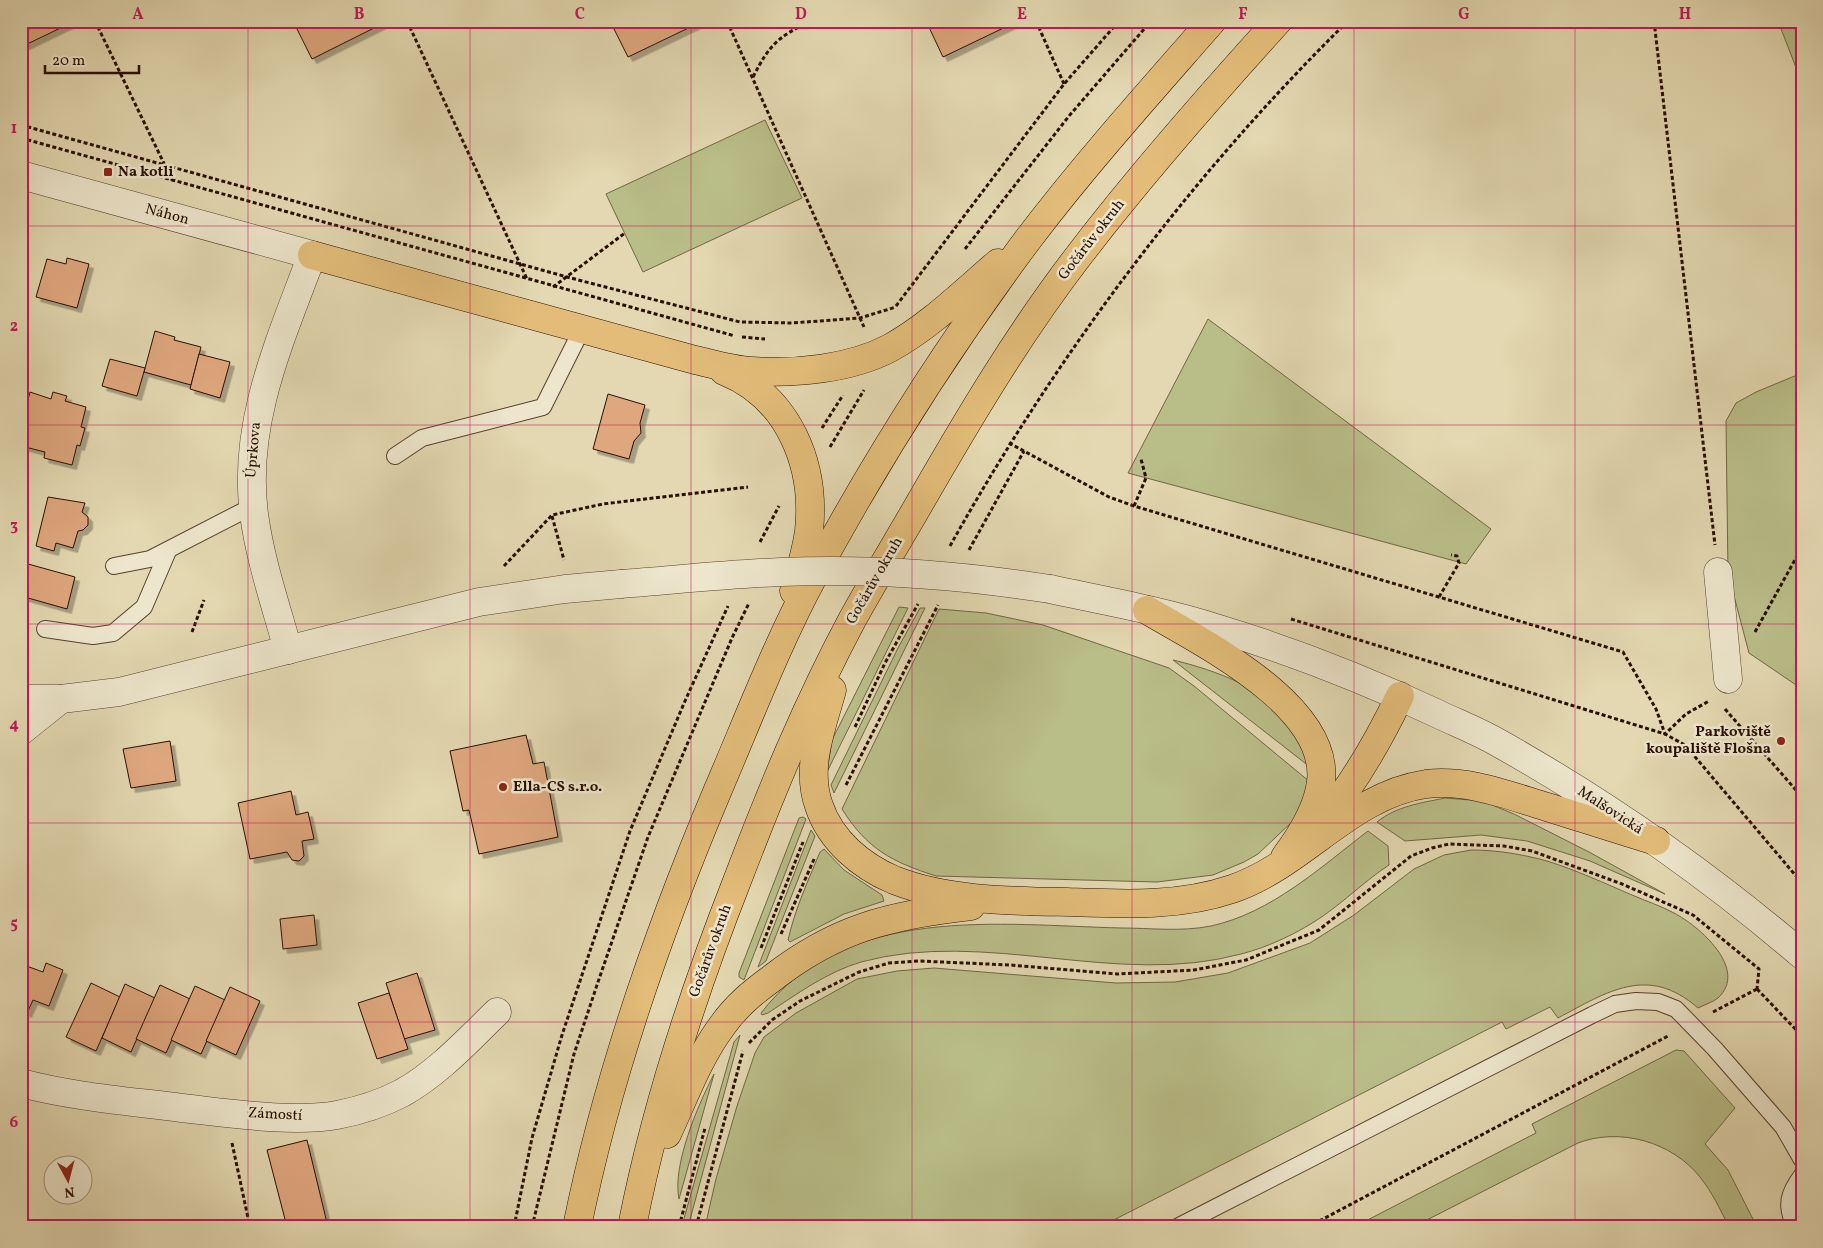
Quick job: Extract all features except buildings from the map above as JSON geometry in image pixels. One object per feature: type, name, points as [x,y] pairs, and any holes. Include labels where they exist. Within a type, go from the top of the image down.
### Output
[{"type":"main road","points":[[577,1227],[586,1180],[631,1022],[690,858],[774,658],[813,578],[875,470],[980,306],[1030,236],[1132,113],[1212,21]]},
{"type":"main road","name":"Gočárův okruh","points":[[634,1214],[674,1059],[705,964],[752,842],[800,726],[852,621],[973,410],[1029,324],[1079,255],[1184,125],[1278,21]]},
{"type":"main road","points":[[312,255],[541,308],[582,329],[695,360],[749,371],[772,372],[814,368],[867,357],[889,348],[932,319],[1030,236]]},
{"type":"main road","points":[[695,360],[752,386],[768,400],[788,425],[803,457],[809,493],[808,533],[803,561],[774,658]]},
{"type":"main road","points":[[1147,610],[1242,668],[1271,689],[1286,703],[1312,739],[1319,756],[1321,775],[1316,798],[1293,846],[1281,861],[1262,876]]},
{"type":"main road","points":[[852,621],[814,756],[814,786],[818,805],[826,823],[854,856],[872,869],[921,889],[957,895],[1046,902],[1128,904],[1189,901],[1236,888],[1262,876],[1306,849],[1374,801],[1409,788],[1445,783],[1460,783],[1494,790],[1656,841]]},
{"type":"main road","points":[[1262,876],[1306,841],[1341,799],[1379,740],[1400,696]]},
{"type":"main road","points":[[634,1214],[711,1042],[740,1003],[780,972],[815,948],[848,932],[898,916],[984,905],[1046,902]]},
{"type":"street","name":"Náhon","points":[[21,175],[312,255]]},
{"type":"street","name":"Úprkova","points":[[288,650],[258,536],[253,506],[252,459],[257,415],[272,362],[312,255]]},
{"type":"street","name":"Malšovická","points":[[288,650],[479,602],[565,589],[621,584],[782,572],[835,571],[943,575],[1050,589],[1214,627],[1321,663],[1400,696],[1493,740],[1561,780],[1656,841],[1769,927],[1802,955]]},
{"type":"street","points":[[1718,572],[1721,694]]},
{"type":"street","points":[[21,699],[61,699],[119,692],[288,650]]},
{"type":"street","points":[[21,731],[61,699]]},
{"type":"street","name":"Zámostí","points":[[21,1083],[61,1093],[226,1113],[302,1117],[337,1115],[401,1093],[434,1072],[497,1012]]},
{"type":"lane","points":[[395,456],[422,438],[542,406],[582,329]]},
{"type":"lane","points":[[114,566],[150,559],[253,506]]},
{"type":"lane","points":[[45,628],[93,636],[113,633],[144,607],[168,551]]},
{"type":"lane","points":[[1177,1227],[1615,1004],[1636,1001],[1658,1002],[1676,1009],[1715,1049],[1782,1127],[1802,1160]]},
{"type":"lane","points":[[1795,1227],[1788,1211],[1793,1187],[1802,1175]]},
{"type":"path","points":[[95,21],[166,166],[191,222]]},
{"type":"path","points":[[407,21],[541,308]]},
{"type":"path","points":[[727,21],[865,328],[856,330]]},
{"type":"path","points":[[753,78],[773,44],[784,35],[810,21]]},
{"type":"path","points":[[1036,21],[1064,84]]},
{"type":"path","points":[[891,315],[1064,84],[1119,21]]},
{"type":"path","points":[[948,550],[1009,443],[1073,349],[1154,240],[1237,140],[1348,21]]},
{"type":"path","points":[[1654,21],[1718,572]]},
{"type":"path","points":[[21,125],[566,277],[740,322],[792,323],[860,318],[904,306]]},
{"type":"path","points":[[21,138],[738,337],[774,340]]},
{"type":"path","points":[[541,308],[554,286],[624,234]]},
{"type":"path","points":[[757,550],[803,457],[867,357]]},
{"type":"path","points":[[1009,443],[1109,497],[1134,506],[1623,652],[1656,709],[1666,734]]},
{"type":"path","points":[[1134,506],[1146,478],[1142,459]]},
{"type":"path","points":[[504,566],[552,515],[603,504],[748,487]]},
{"type":"path","points":[[552,515],[564,560]]},
{"type":"path","points":[[1751,638],[1802,547]]},
{"type":"path","points":[[1440,597],[1459,562],[1457,556],[1451,555]]},
{"type":"path","points":[[852,734],[885,662],[922,597]]},
{"type":"path","points":[[192,632],[204,600]]},
{"type":"path","points":[[514,1227],[532,1138],[562,1035],[630,831],[685,701],[730,602]]},
{"type":"path","points":[[1289,618],[1666,734],[1685,745],[1802,883]]},
{"type":"path","points":[[1666,734],[1686,714],[1721,694],[1802,797]]},
{"type":"path","points":[[760,951],[818,805]]},
{"type":"path","points":[[738,1054],[772,1020],[800,1001],[859,972],[889,963],[919,961],[1010,965],[1117,974],[1194,970],[1246,960],[1320,930],[1411,856],[1449,844],[1504,846],[1532,851],[1622,884],[1693,915],[1759,969],[1757,989],[1802,1036]]},
{"type":"path","points":[[1308,1227],[1757,989]]},
{"type":"path","points":[[226,1113],[250,1227]]},
{"type":"path","points":[[679,1227],[706,1124]]},
{"type":"green space","points":[[1778,21],[1802,21],[1802,83]]},
{"type":"green space","points":[[765,120],[802,198],[643,272],[606,194]]},
{"type":"green space","points":[[1208,319],[1491,529],[1466,564],[1128,473]]},
{"type":"green space","points":[[1802,373],[1802,689],[1749,653],[1728,573],[1726,421],[1736,403],[1756,392]]},
{"type":"green space","points":[[899,607],[908,608],[827,772],[832,740]]},
{"type":"green space","points":[[920,608],[925,608],[834,793],[831,785],[898,648]]},
{"type":"green space","points":[[939,609],[986,613],[1043,625],[1169,668],[1194,686],[1310,782],[1294,820],[1258,854],[1244,862],[1213,875],[1157,882],[936,876],[906,865],[882,852],[861,834],[842,809]]},
{"type":"green space","points":[[1173,660],[1206,669],[1241,683],[1272,702],[1296,727],[1310,767]]},
{"type":"green space","points":[[1445,798],[1470,800],[1492,805],[1514,814],[1589,852],[1665,894],[1590,861],[1527,841],[1481,835],[1405,841],[1377,822],[1401,809]]},
{"type":"green space","points":[[803,817],[806,819],[744,980],[739,977],[739,973],[799,818]]},
{"type":"green space","points":[[811,830],[815,836],[766,961],[758,967]]},
{"type":"green space","points":[[1368,831],[1388,846],[1389,865],[1314,922],[1284,938],[1252,951],[1194,963],[1146,965],[1099,963],[1003,953],[956,951],[908,953],[848,966],[813,984],[768,1013],[762,1015],[761,1013],[796,978],[836,953],[880,937],[927,928],[976,925],[1177,929],[1200,928],[1233,920],[1275,900]]},
{"type":"green space","points":[[824,849],[844,870],[882,895],[884,901],[844,914],[790,942],[788,940],[791,929],[806,884],[820,852]]},
{"type":"green space","points":[[1471,850],[1509,853],[1547,861],[1569,868],[1674,913],[1696,928],[1717,949],[1728,974],[1726,987],[1718,998],[1698,1008],[1680,995],[1662,987],[1645,985],[1611,992],[1558,1018],[1550,1007],[1506,1029],[1502,1022],[1100,1227],[705,1227],[716,1179],[737,1106],[755,1053],[764,1037],[796,1013],[857,979],[897,971],[934,968],[1116,983],[1175,982],[1228,973],[1310,943],[1354,915],[1414,869],[1444,855]]},
{"type":"green space","points":[[740,1035],[688,1227],[685,1227],[683,1222],[734,1042]]},
{"type":"green space","points":[[1676,1050],[1684,1051],[1735,1108],[1705,1144],[1728,1170],[1757,1227],[1729,1227],[1716,1201],[1700,1177],[1675,1155],[1644,1141],[1628,1137],[1611,1137],[1594,1138],[1578,1143],[1413,1227],[1354,1227],[1536,1133],[1532,1124]]},
{"type":"green space","points":[[714,1074],[679,1199],[679,1169],[688,1135]]},
{"type":"place","name":"Na kotli","points":[[108,172]]},
{"type":"place","name":"Parkoviště koupaliště Flošna","points":[[1781,741]]},
{"type":"place","name":"Ella-CS s.r.o.","points":[[503,787]]}]
